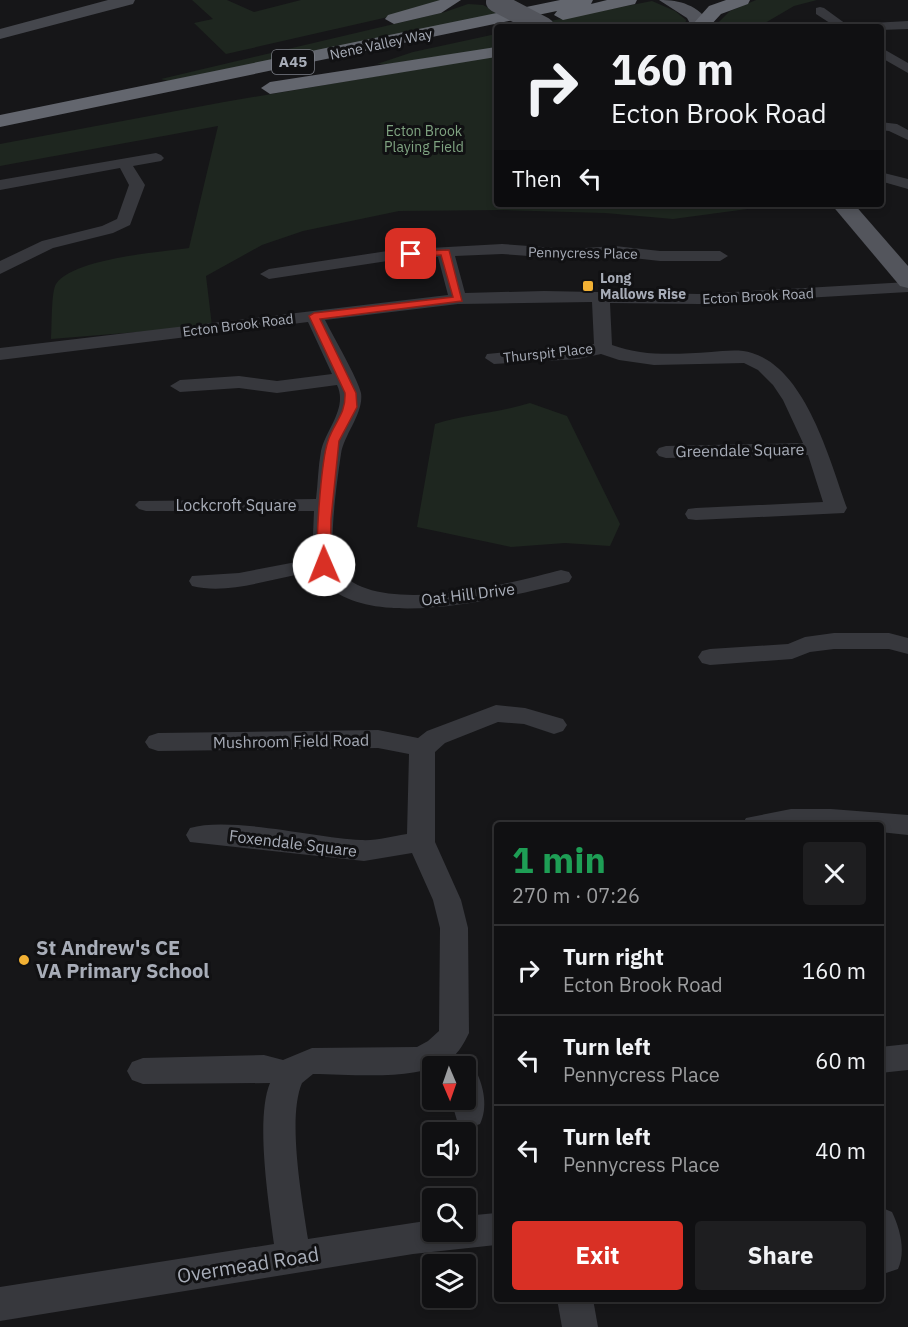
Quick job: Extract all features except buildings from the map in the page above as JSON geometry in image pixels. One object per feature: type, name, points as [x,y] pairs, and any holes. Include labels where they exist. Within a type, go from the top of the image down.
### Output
[{"type":"highway","points":[[377,23],[435,9],[453,0]]},
{"type":"highway","name":"Nene Valley Way","points":[[0,121],[585,0]]},
{"type":"highway","points":[[521,24],[629,0]]},
{"type":"highway","points":[[702,24],[715,10],[742,0]]},
{"type":"highway","name":"Nene Valley Way","points":[[0,135],[494,29]]},
{"type":"highway","points":[[0,109],[307,39]]},
{"type":"highway","points":[[250,92],[494,52]]},
{"type":"highway","points":[[0,135],[134,113]]},
{"type":"main road","points":[[494,1],[538,24]]},
{"type":"main road","points":[[673,3],[693,14],[700,24]]},
{"type":"main road","points":[[845,207],[908,281]]},
{"type":"street","points":[[0,34],[127,0]]},
{"type":"street","points":[[820,11],[840,24]]},
{"type":"street","points":[[884,26],[908,24]]},
{"type":"street","points":[[884,54],[908,69]]},
{"type":"street","points":[[884,126],[892,127],[908,136]]},
{"type":"street","points":[[0,185],[156,158]]},
{"type":"street","points":[[0,269],[30,251],[57,240],[109,230],[124,222],[137,185],[124,163]]},
{"type":"street","points":[[884,177],[908,184]]},
{"type":"street","name":"Pennycress Place","points":[[269,274],[394,255],[502,249],[570,254],[615,251],[660,256],[720,256]]},
{"type":"street","points":[[445,252],[458,299]]},
{"type":"street","name":"Ecton Brook Road","points":[[0,354],[458,299],[729,298],[908,287]]},
{"type":"street","points":[[601,298],[603,348],[627,356],[733,357],[760,361],[769,369],[802,414],[836,508],[696,514]]},
{"type":"street","points":[[200,581],[239,580],[298,567],[324,565],[326,505],[334,441],[351,407],[351,393],[314,316]]},
{"type":"street","name":"Thurspit Place","points":[[494,358],[579,353],[603,348]]},
{"type":"street","points":[[180,386],[239,382],[277,387],[344,378]]},
{"type":"street","name":"Greendale Square","points":[[666,452],[815,448]]},
{"type":"street","name":"Lockcroft Square","points":[[146,505],[326,505]]},
{"type":"street","name":"Oat Hill Drive","points":[[324,565],[337,582],[361,594],[376,598],[423,601],[487,594],[561,577]]},
{"type":"street","points":[[710,657],[792,651],[805,645],[834,641],[889,642],[908,646]]},
{"type":"street","points":[[446,1056],[448,1043],[456,1022],[454,928],[447,900],[421,842],[420,760],[423,748],[436,737],[496,713],[525,716],[555,725]]},
{"type":"street","name":"Mushroom Field Road","points":[[158,742],[378,740],[423,748]]},
{"type":"street","points":[[766,822],[810,820],[849,822]]},
{"type":"street","points":[[884,824],[908,825]]},
{"type":"street","name":"Foxendale Square","points":[[200,835],[228,835],[364,851],[421,842]]},
{"type":"street","points":[[884,1060],[908,1057]]},
{"type":"street","points":[[293,1257],[283,1162],[281,1101],[289,1075],[303,1064],[312,1062],[422,1060]]},
{"type":"street","points":[[143,1071],[264,1068],[289,1075]]},
{"type":"street","points":[[469,1110],[469,1114]]},
{"type":"street","name":"Overmead Road","points":[[0,1304],[413,1238],[494,1229]]},
{"type":"street","points":[[884,1235],[891,1257]]},
{"type":"street","points":[[576,1302],[580,1327]]},
{"type":"green space","points":[[192,0],[227,0],[254,12],[301,0],[444,0],[432,7],[226,54],[194,23],[213,19]]},
{"type":"green space","points":[[756,0],[817,0],[794,6],[763,24],[717,24],[730,11]]},
{"type":"green space","points":[[652,1],[675,11],[686,20],[685,24],[555,24],[550,21]]},
{"type":"green space","points":[[468,4],[483,5],[500,14],[168,81],[161,79],[445,12]]},
{"type":"green space","points":[[494,34],[494,48],[377,64],[413,52]]},
{"type":"green space","name":"Ecton Brook Playing Field","points":[[494,56],[494,207],[762,207],[673,219],[605,213],[502,210],[399,211],[303,231],[262,245],[206,276],[212,326],[51,339],[54,288],[65,275],[79,268],[117,258],[189,248],[218,126],[0,166],[0,144],[224,102]]},
{"type":"green space","points":[[530,403],[567,416],[620,524],[610,546],[565,543],[511,547],[417,527],[435,424]]},
{"type":"place","name":"Long Mallows Rise","points":[[588,286]]},
{"type":"place","name":"St Andrew's CE VA Primary School","points":[[24,960]]},
{"type":"route","points":[[324,565],[325,519],[334,441],[351,407],[351,393],[314,316],[458,299],[445,252],[411,254]]}]
